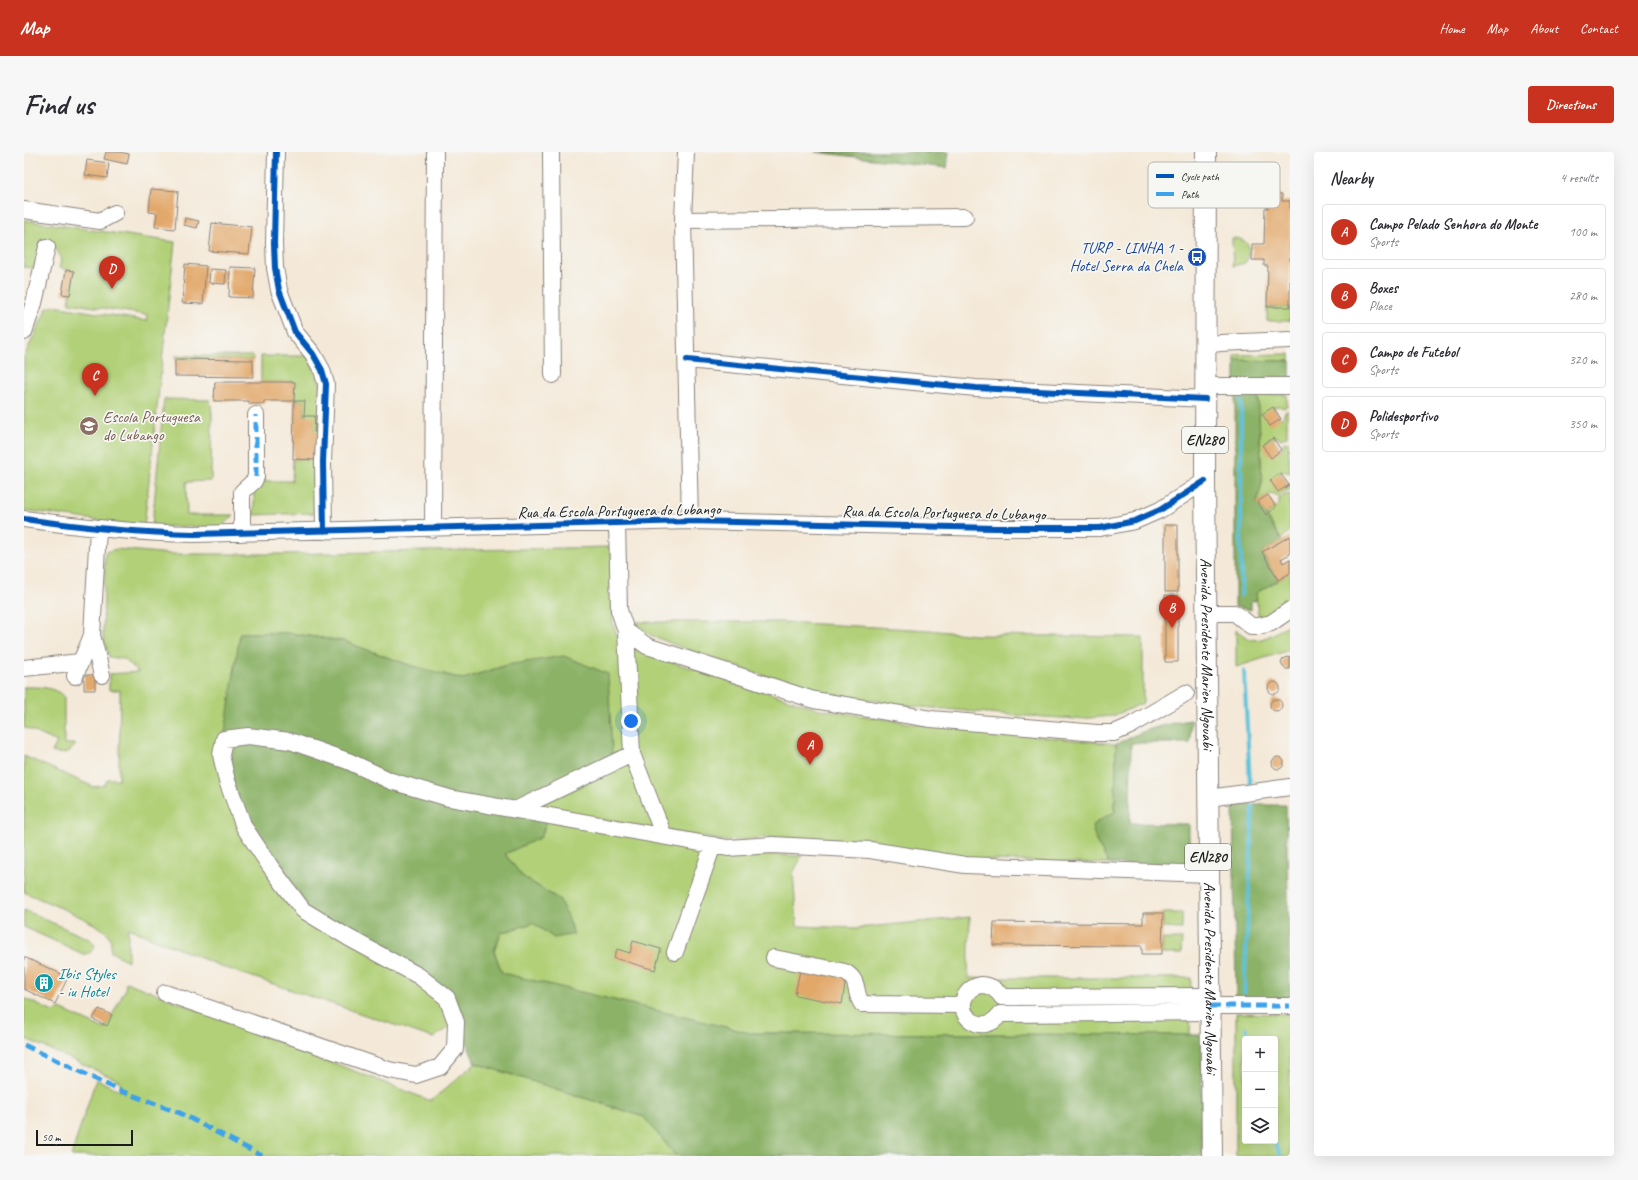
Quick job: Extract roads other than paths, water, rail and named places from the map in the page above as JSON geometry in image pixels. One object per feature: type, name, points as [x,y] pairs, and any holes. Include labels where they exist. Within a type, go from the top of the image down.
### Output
[{"type":"main road","name":"Avenida Presidente Marien Ngouabi","points":[[1206,152],[1206,162]]},
{"type":"main road","name":"Avenida Presidente Marien Ngouabi","points":[[1206,208],[1205,481],[1212,1156]]},
{"type":"street","points":[[276,152],[274,242],[275,268],[279,290],[295,332],[313,354],[322,370],[326,384],[323,462],[324,531]]},
{"type":"street","points":[[433,529],[436,152]]},
{"type":"street","points":[[551,152],[553,375]]},
{"type":"street","points":[[686,152],[683,220],[690,521]]},
{"type":"street","points":[[24,210],[100,221],[115,213]]},
{"type":"street","points":[[683,220],[965,217]]},
{"type":"street","points":[[24,332],[34,303],[31,286],[47,247]]},
{"type":"street","points":[[1205,345],[1290,340]]},
{"type":"street","points":[[687,360],[976,388],[1205,392],[1290,386]]},
{"type":"street","points":[[242,533],[242,492],[254,481],[256,477],[256,415]]},
{"type":"street","name":"Rua da Escola Portuguesa do Lubango","points":[[24,519],[98,529],[146,533],[242,533],[433,529],[690,521],[1100,528],[1135,521],[1160,510],[1205,481]]},
{"type":"street","points":[[617,523],[619,610],[626,631],[632,754],[664,836]]},
{"type":"street","points":[[24,668],[77,669],[92,635],[98,529]]},
{"type":"street","points":[[1206,613],[1235,613],[1251,626],[1259,626],[1271,623],[1290,610]]},
{"type":"street","points":[[626,631],[646,646],[814,700],[930,719],[1097,733],[1114,733],[1130,726],[1186,693]]},
{"type":"street","points":[[92,635],[102,675]]},
{"type":"street","points":[[165,993],[389,1070],[416,1075],[440,1067],[455,1049],[456,1022],[447,998],[419,976],[349,938],[303,910],[270,866],[244,827],[227,781],[221,755],[224,739],[248,736],[290,741],[348,761],[390,781],[449,798],[728,848],[773,845],[870,850],[965,864],[1209,874]]},
{"type":"street","points":[[515,810],[632,754]]},
{"type":"street","points":[[1208,798],[1290,787]]},
{"type":"street","points":[[675,952],[713,845]]},
{"type":"street","points":[[774,958],[845,972],[853,977],[857,987],[858,999],[862,1004],[963,1005]]},
{"type":"street","points":[[1210,1005],[1000,1014],[993,1022],[980,1025],[968,1019],[963,1005],[966,995],[970,990],[976,986],[982,985],[995,989],[1002,998],[1210,1005],[1290,1006]]},
{"type":"waterway","points":[[1241,400],[1241,595]]},
{"type":"waterway","points":[[1244,671],[1250,783]]},
{"type":"waterway","points":[[1244,993],[1253,806]]},
{"type":"waterway","points":[[1246,1028],[1247,1036]]},
{"type":"waterway","points":[[1275,1144],[1280,1156]]},
{"type":"place","name":"TURP - LINHA 1 - Hotel Serra da Chela","points":[[1197,257]]},
{"type":"place","name":"Polidesportivo","points":[[112,289]]},
{"type":"place","name":"Campo de Futebol","points":[[95,396]]},
{"type":"place","name":"Escola Portuguesa do Lubango","points":[[89,426]]},
{"type":"place","name":"Boxes","points":[[1172,628]]},
{"type":"place","name":"Campo Pelado Senhora do Monte","points":[[810,765]]},
{"type":"place","name":"Ibis Styles - iu Hotel","points":[[44,983]]}]
